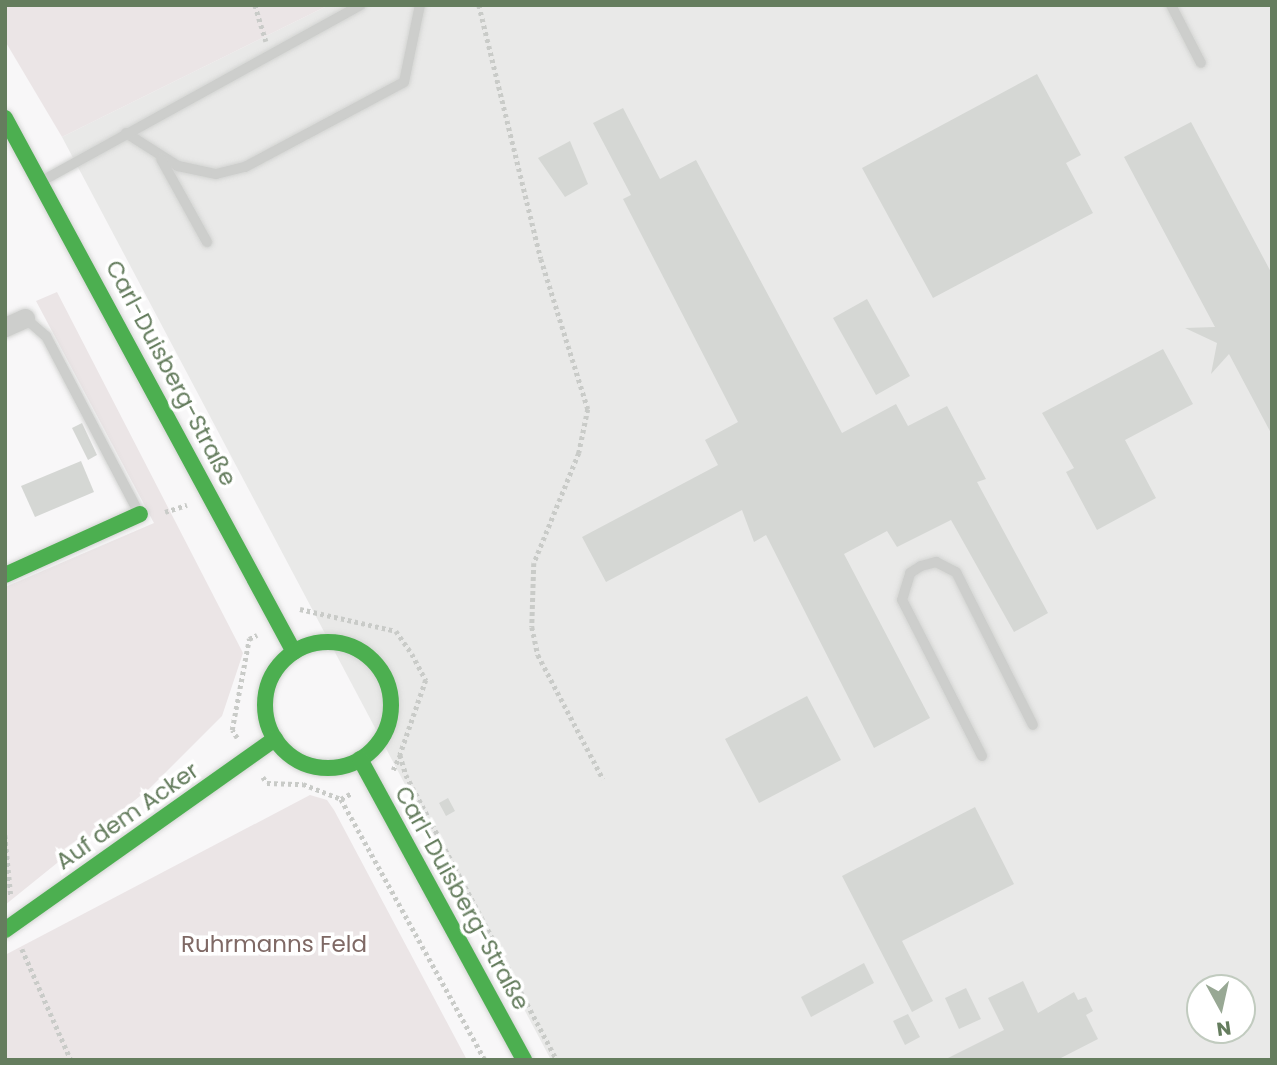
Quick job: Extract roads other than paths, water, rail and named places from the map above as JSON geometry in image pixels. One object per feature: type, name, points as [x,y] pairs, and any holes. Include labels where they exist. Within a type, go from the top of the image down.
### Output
[{"type":"main road","name":"Carl-Duisberg-Straße","points":[[5,118],[42,181],[294,652]]},
{"type":"main road","points":[[5,575],[140,514]]},
{"type":"main road","points":[[337,642],[358,649],[382,672],[390,691],[390,720],[376,747],[360,759],[338,768],[313,766],[291,757],[275,739],[266,719],[268,686],[294,652],[337,642]]},
{"type":"main road","name":"Auf dem Acker","points":[[9,928],[275,739]]},
{"type":"main road","name":"Carl-Duisberg-Straße","points":[[360,759],[524,1060]]},
{"type":"street","points":[[5,327],[25,318]]},
{"type":"lane","points":[[42,181],[361,5]]},
{"type":"lane","points":[[126,133],[160,158],[216,174],[245,167],[404,82],[420,5]]},
{"type":"lane","points":[[1171,5],[1201,63]]},
{"type":"lane","points":[[160,158],[207,242]]},
{"type":"lane","points":[[25,318],[46,336],[140,514]]},
{"type":"lane","points":[[982,756],[902,600],[910,573],[921,566],[936,562],[956,572],[1033,725]]},
{"type":"park label","name":"Ruhrmanns Feld","points":[[274,944]]}]
